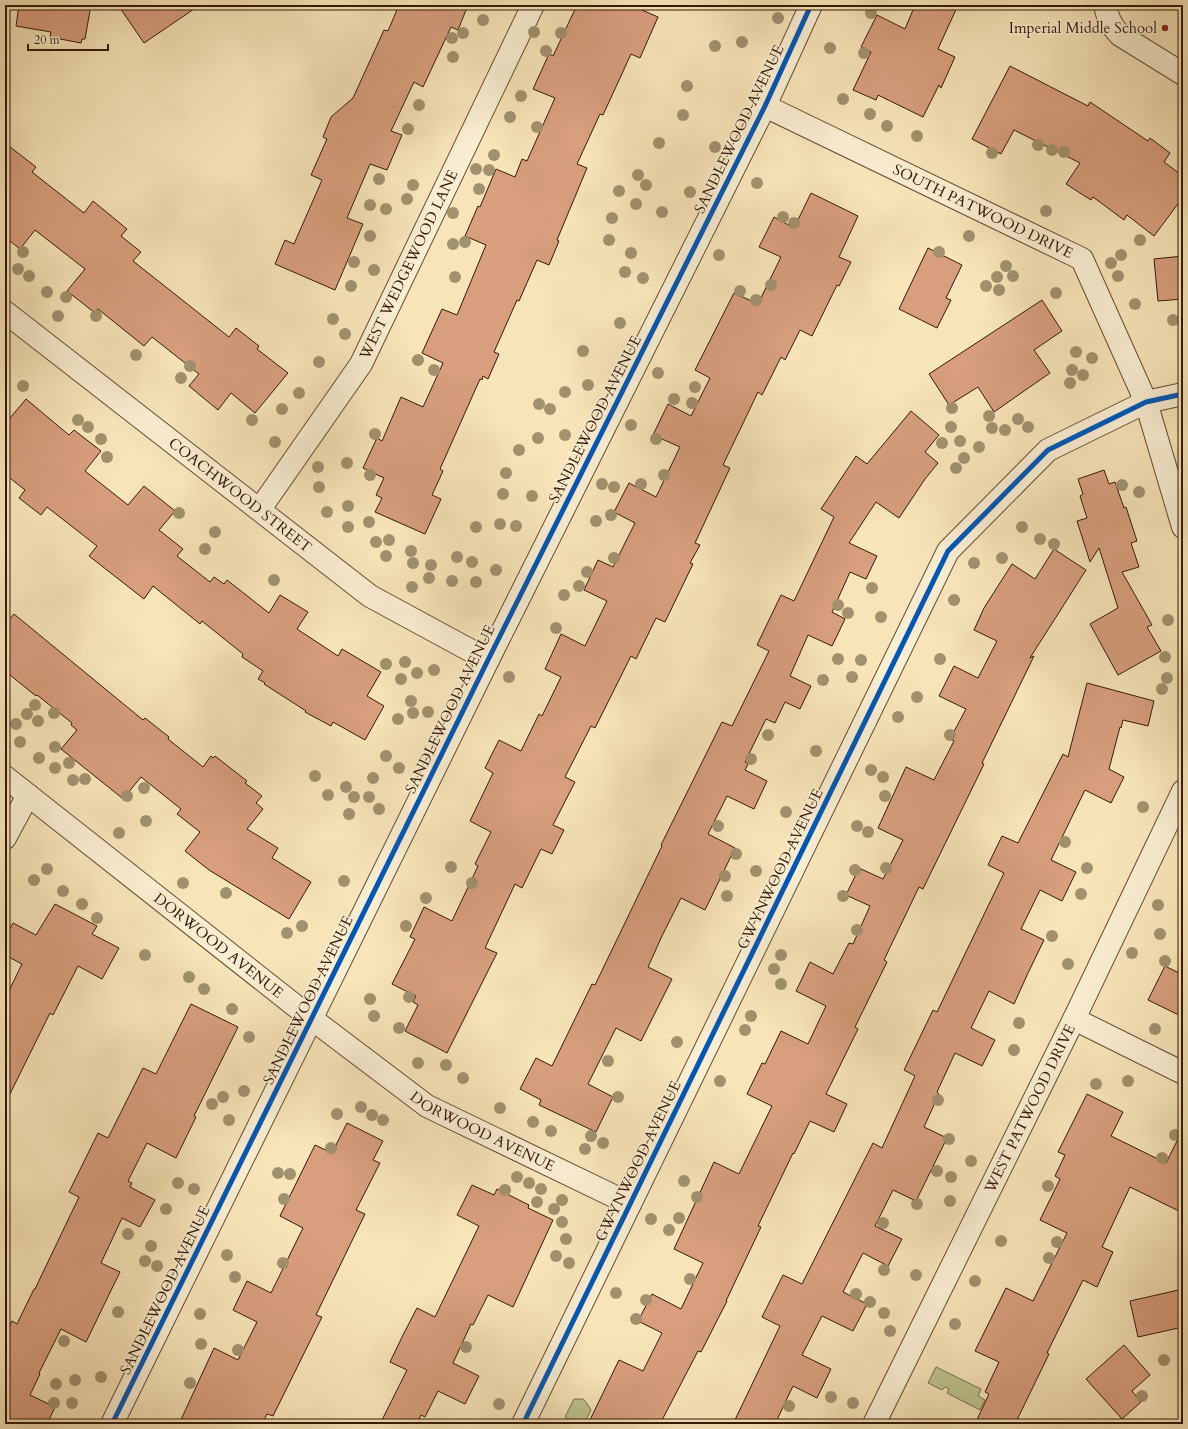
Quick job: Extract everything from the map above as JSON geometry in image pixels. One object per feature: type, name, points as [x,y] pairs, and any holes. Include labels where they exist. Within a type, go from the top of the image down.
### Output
[{"type":"street","name":"WEST WEDGEWOOD LANE","points":[[260,509],[361,364],[533,5]]},
{"type":"street","name":"SANDLEWOOD AVENUE","points":[[112,1424],[488,660],[765,106],[811,5]]},
{"type":"street","points":[[1105,5],[1106,13],[1114,29],[1120,35],[1183,74]]},
{"type":"street","name":"SOUTH PATWOOD DRIVE","points":[[765,106],[1082,259],[1146,402]]},
{"type":"street","name":"COACHWOOD STREET","points":[[5,312],[370,596],[488,660]]},
{"type":"street","name":"GWYNWOOD AVENUE","points":[[523,1424],[948,551],[1048,450],[1146,402],[1183,394]]},
{"type":"street","points":[[1146,402],[1183,527]]},
{"type":"street","name":"DORWOOD AVENUE","points":[[5,777],[312,1019],[427,1106],[630,1204]]},
{"type":"street","name":"WEST PATWOOD DRIVE","points":[[874,1424],[1074,1019],[1183,791]]},
{"type":"street","points":[[5,838],[28,795]]},
{"type":"street","points":[[1074,1019],[1183,1073]]},
{"type":"green space","points":[[936,1367],[981,1389],[978,1396],[985,1400],[980,1410],[947,1393],[949,1389],[945,1387],[942,1390],[928,1383]]},
{"type":"green space","points":[[574,1399],[583,1399],[591,1410],[584,1424],[572,1424],[572,1421],[565,1417]]},
{"type":"building","points":[[19,5],[91,5],[85,39],[82,39],[81,43],[50,37],[51,32],[16,26]]},
{"type":"building","points":[[118,5],[200,5],[144,43]]},
{"type":"building","points":[[399,5],[468,5],[458,30],[451,27],[423,87],[414,82],[391,131],[402,135],[387,170],[370,164],[347,218],[363,224],[335,290],[275,264],[285,240],[294,244],[322,180],[311,175],[327,139],[323,137],[331,117],[353,98],[384,30],[388,31]]},
{"type":"building","points":[[577,5],[645,5],[642,10],[658,17],[640,58],[631,54],[603,115],[600,114],[577,164],[587,168],[557,240],[559,241],[549,265],[537,260],[494,352],[499,354],[488,379],[483,376],[482,380],[480,379],[440,469],[443,471],[432,495],[441,499],[425,534],[375,512],[382,498],[376,495],[384,478],[363,468],[377,438],[382,441],[401,397],[423,407],[443,363],[422,353],[442,309],[457,315],[486,245],[465,236],[478,206],[480,207],[496,169],[515,177],[522,159],[527,161],[555,98],[533,89],[549,54],[553,56]]},
{"type":"building","points":[[915,5],[958,5],[938,49],[955,57],[941,88],[939,85],[923,117],[878,95],[876,100],[853,90],[871,52],[861,47],[877,15],[905,29]]},
{"type":"building","points":[[1010,66],[1088,106],[1090,102],[1148,141],[1150,138],[1170,153],[1164,162],[1183,176],[1183,197],[1154,236],[1127,215],[1124,220],[1093,197],[1091,200],[1066,184],[1080,163],[1014,130],[1001,154],[972,139]]},
{"type":"building","points":[[5,143],[36,167],[32,172],[84,213],[93,201],[127,229],[121,236],[141,252],[133,261],[229,337],[236,328],[259,346],[257,349],[288,373],[255,413],[231,393],[218,410],[189,386],[199,374],[152,337],[144,346],[98,309],[95,313],[67,291],[85,269],[35,230],[20,249],[5,237]]},
{"type":"building","points":[[811,193],[858,216],[839,257],[851,262],[839,286],[837,285],[812,336],[800,330],[785,360],[781,357],[762,395],[758,392],[723,465],[730,468],[695,543],[700,545],[690,563],[693,564],[665,622],[656,618],[636,659],[631,656],[595,728],[591,726],[565,777],[575,782],[553,825],[564,830],[552,854],[541,849],[522,888],[515,884],[485,948],[497,953],[447,1053],[405,1031],[418,1005],[413,1002],[416,996],[392,984],[415,939],[410,937],[424,907],[452,921],[478,866],[475,864],[491,832],[470,821],[493,773],[485,768],[499,740],[521,751],[539,714],[542,716],[561,677],[545,669],[561,634],[585,646],[607,601],[584,590],[598,560],[613,567],[635,523],[614,512],[629,483],[656,497],[680,447],[653,435],[668,404],[691,416],[710,378],[695,370],[734,293],[758,304],[781,257],[759,247],[774,217],[794,228]]},
{"type":"building","points":[[928,248],[962,265],[946,298],[951,300],[937,328],[899,309]]},
{"type":"building","points":[[1183,256],[1183,299],[1158,301],[1154,259]]},
{"type":"building","points":[[1042,300],[1062,331],[1034,350],[1050,373],[994,412],[978,387],[949,405],[929,374]]},
{"type":"building","points":[[26,399],[69,435],[74,430],[101,451],[85,471],[128,505],[144,486],[175,511],[159,530],[183,549],[177,556],[210,582],[214,577],[224,584],[227,580],[269,613],[280,595],[308,612],[297,629],[338,656],[342,649],[381,672],[367,696],[384,706],[365,740],[333,722],[331,726],[305,712],[306,711],[264,684],[265,683],[258,679],[263,671],[242,657],[243,654],[202,621],[200,624],[153,586],[144,599],[89,556],[97,546],[47,507],[41,515],[19,498],[25,490],[5,474],[5,424]]},
{"type":"building","points":[[911,411],[939,435],[925,452],[938,463],[925,479],[899,518],[876,502],[849,543],[877,556],[866,579],[850,572],[832,612],[845,619],[832,646],[808,635],[790,676],[811,686],[800,709],[785,702],[775,723],[766,719],[745,762],[748,764],[745,770],[767,781],[754,809],[727,796],[708,834],[735,848],[705,910],[681,898],[662,936],[648,967],[672,979],[641,1041],[616,1028],[588,1084],[613,1097],[596,1132],[539,1105],[541,1100],[520,1089],[536,1058],[552,1066],[592,984],[595,985],[662,846],[661,845],[722,722],[732,726],[769,651],[757,645],[781,595],[794,601],[834,517],[821,509],[856,456],[867,464]]},
{"type":"building","points":[[1104,470],[1109,484],[1115,482],[1124,508],[1126,507],[1137,541],[1131,543],[1139,567],[1122,572],[1152,625],[1147,627],[1161,651],[1118,675],[1090,624],[1118,608],[1099,548],[1090,562],[1077,521],[1087,518],[1080,496],[1083,494],[1078,479]]},
{"type":"building","points":[[1054,549],[1086,570],[1030,658],[1034,656],[982,763],[984,764],[923,889],[919,887],[884,960],[887,962],[855,1027],[858,1029],[826,1094],[847,1104],[834,1132],[810,1121],[758,1226],[761,1227],[727,1301],[701,1352],[698,1351],[660,1424],[588,1424],[619,1360],[643,1371],[662,1333],[638,1321],[652,1294],[681,1309],[703,1263],[674,1249],[714,1162],[739,1174],[772,1106],[747,1094],[762,1063],[765,1064],[781,1031],[808,1044],[826,1006],[796,991],[810,962],[833,974],[849,943],[853,944],[870,906],[846,895],[859,868],[883,879],[903,840],[878,828],[906,767],[934,780],[954,741],[950,739],[966,709],[939,696],[954,666],[978,678],[997,641],[974,630],[984,608],[1012,564],[1035,579]]},
{"type":"building","points":[[14,614],[143,720],[145,718],[169,737],[168,739],[203,767],[211,756],[213,758],[215,756],[247,781],[245,783],[262,796],[256,803],[263,809],[247,829],[278,848],[272,858],[311,882],[289,919],[209,870],[185,851],[200,832],[177,814],[181,809],[141,777],[122,798],[61,749],[77,730],[71,725],[72,723],[5,671],[5,625]]},
{"type":"building","points":[[1087,683],[1154,701],[1148,726],[1123,720],[1121,728],[1120,727],[1109,769],[1124,777],[1111,803],[1085,790],[1051,860],[1076,872],[1062,901],[1040,890],[1021,929],[1044,940],[1014,1004],[989,991],[971,1028],[995,1040],[982,1066],[955,1053],[937,1092],[939,1094],[924,1127],[947,1138],[916,1201],[893,1190],[875,1226],[902,1239],[888,1266],[863,1253],[843,1292],[867,1304],[853,1331],[822,1316],[802,1355],[831,1369],[817,1398],[793,1386],[775,1424],[733,1424],[780,1326],[762,1317],[783,1275],[802,1284],[873,1143],[882,1148],[915,1076],[904,1070],[933,1010],[937,1012],[1004,873],[988,865],[1002,836],[1018,843],[1063,754],[1068,757]]},
{"type":"building","points":[[55,904],[97,926],[92,934],[119,948],[102,979],[78,966],[53,1015],[50,1013],[5,1104],[5,999],[22,964],[5,955],[5,938],[13,923],[36,935]]},
{"type":"building","points":[[1165,966],[1183,975],[1183,1017],[1148,1000]]},
{"type":"building","points":[[191,1004],[238,1027],[194,1116],[196,1117],[176,1158],[147,1143],[128,1181],[132,1183],[130,1187],[155,1200],[140,1227],[122,1218],[101,1263],[120,1272],[86,1342],[61,1329],[39,1373],[40,1374],[30,1395],[55,1407],[47,1424],[5,1424],[5,1335],[12,1321],[17,1324],[79,1197],[69,1192],[98,1133],[108,1138],[143,1068],[156,1074]]},
{"type":"building","points":[[1087,1094],[1123,1112],[1111,1136],[1166,1163],[1183,1129],[1183,1213],[1130,1187],[1102,1247],[1113,1252],[1097,1287],[1083,1280],[1047,1353],[1049,1354],[1015,1424],[975,1424],[989,1394],[985,1392],[999,1362],[975,1351],[1006,1288],[1033,1301],[1067,1233],[1040,1220],[1060,1179],[1055,1176],[1065,1155],[1058,1152]]},
{"type":"building","points":[[347,1123],[383,1141],[373,1160],[380,1163],[356,1210],[365,1214],[316,1315],[322,1317],[273,1416],[267,1414],[262,1424],[179,1424],[214,1348],[238,1360],[257,1322],[233,1310],[247,1281],[271,1293],[303,1228],[280,1216],[315,1145],[332,1153]]},
{"type":"building","points":[[472,1185],[494,1195],[497,1189],[529,1205],[528,1208],[553,1220],[513,1307],[488,1295],[473,1325],[471,1324],[453,1363],[479,1376],[465,1404],[438,1391],[425,1417],[421,1415],[417,1424],[380,1424],[407,1370],[390,1362],[403,1335],[417,1308],[435,1317],[479,1226],[457,1215]]},
{"type":"building","points":[[1183,1289],[1183,1327],[1138,1337],[1130,1301]]},
{"type":"building","points":[[1124,1345],[1150,1375],[1132,1391],[1141,1402],[1122,1419],[1086,1379]]},
{"type":"cycle path","points":[[112,1424],[488,660],[765,106],[811,5]]},
{"type":"cycle path","points":[[523,1424],[948,551],[1048,450],[1146,402],[1183,394]]},
{"type":"place","name":"Imperial Middle School","points":[[1165,28]]}]
